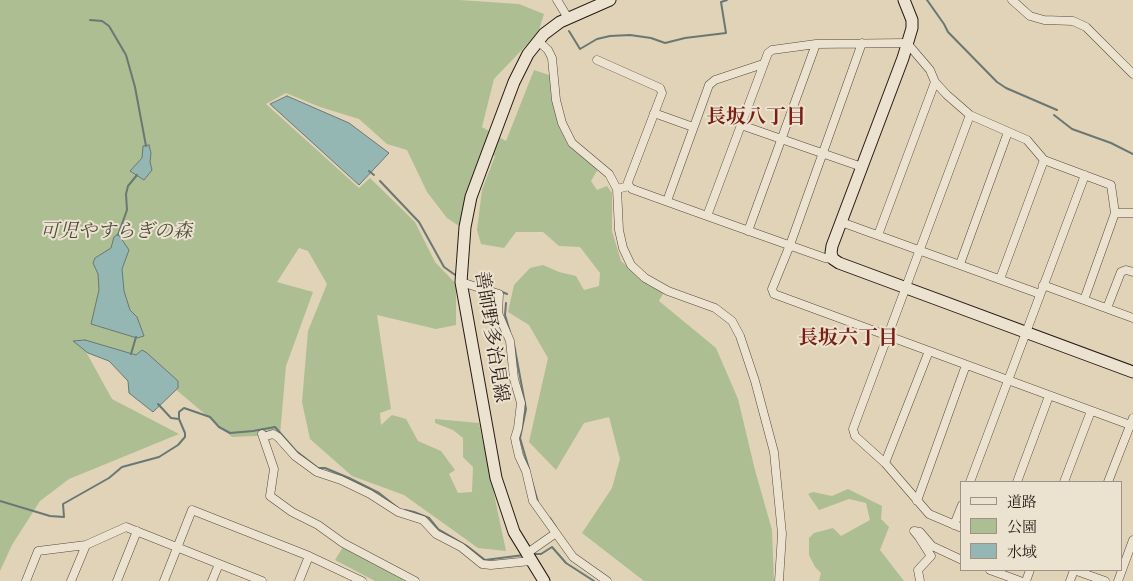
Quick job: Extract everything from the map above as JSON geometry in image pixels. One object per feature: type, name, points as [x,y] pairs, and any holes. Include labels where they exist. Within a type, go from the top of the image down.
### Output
[{"type":"main road","name":"善師野多治見線","points":[[544,581],[508,517],[496,478],[461,282],[465,228],[471,197],[514,82],[528,54],[552,28],[568,18],[610,0]]},
{"type":"main road","points":[[904,0],[912,20],[912,28],[830,253],[833,259],[1133,372]]},
{"type":"street","points":[[557,0],[568,18]]},
{"type":"street","points":[[1012,0],[1025,14],[1030,16],[1044,20],[1072,21],[1086,26],[1133,74]]},
{"type":"street","points":[[538,41],[548,50],[552,58],[556,100],[562,123],[572,143],[609,174],[617,189],[618,230],[623,248],[631,265],[645,278],[668,291],[715,308],[732,321],[740,336],[755,381],[774,452],[782,534],[779,581]]},
{"type":"street","points":[[862,43],[790,245],[772,289],[774,294],[1091,411],[1132,423],[1108,481]]},
{"type":"street","points":[[707,216],[768,53],[772,50],[816,44],[907,43],[930,70],[935,82],[970,115],[1027,140],[1044,160],[1110,185],[1115,213],[1084,300]]},
{"type":"street","points":[[748,230],[816,44]]},
{"type":"street","points":[[597,60],[660,88],[662,94],[628,182],[632,189],[825,258],[833,259]]},
{"type":"street","points":[[667,201],[709,85],[715,80],[763,64]]},
{"type":"street","points":[[878,235],[935,82]]},
{"type":"street","points":[[654,113],[694,127]]},
{"type":"street","points":[[958,527],[929,514],[885,463],[854,436],[852,429],[970,115]]},
{"type":"street","points":[[741,125],[862,168]]},
{"type":"street","points":[[960,264],[1008,132]]},
{"type":"street","points":[[1000,279],[1044,160]]},
{"type":"street","points":[[970,481],[1085,175]]},
{"type":"street","points":[[617,189],[629,186]]},
{"type":"street","points":[[1115,213],[1133,213]]},
{"type":"street","points":[[841,222],[1040,294]]},
{"type":"street","points":[[1107,308],[1120,272],[1126,270],[1133,272]]},
{"type":"street","points":[[461,282],[499,294],[498,313],[510,341],[514,379],[522,403],[515,438],[526,471],[533,501],[573,557],[607,581]]},
{"type":"street","points":[[1043,285],[1133,318]]},
{"type":"street","points":[[885,463],[928,351]]},
{"type":"street","points":[[917,501],[966,365]]},
{"type":"street","points":[[1017,481],[1050,396]]},
{"type":"street","points":[[1064,481],[1091,411]]},
{"type":"street","points":[[415,581],[343,543],[318,525],[292,512],[270,496],[274,469],[262,435],[273,434],[295,456],[316,472],[341,480],[362,490],[398,512],[423,520],[436,534],[461,547],[482,564],[491,565],[529,555],[556,533]]},
{"type":"street","points":[[164,581],[192,510],[310,556],[347,578],[362,581]]},
{"type":"street","points":[[26,581],[38,551],[86,545],[126,527],[257,580]]},
{"type":"street","points":[[117,581],[137,531]]},
{"type":"street","points":[[920,581],[918,570],[930,556],[914,531],[920,532],[932,546],[960,559]]},
{"type":"street","points":[[1123,567],[1133,540]]},
{"type":"street","points":[[71,581],[86,545]]},
{"type":"street","points":[[299,581],[310,556]]},
{"type":"street","points":[[212,581],[219,564]]},
{"type":"street","points":[[993,571],[1020,581]]},
{"type":"street","points":[[1077,571],[1105,581]]},
{"type":"green space","name":"可児やすらぎの森","points":[[0,0],[459,0],[519,4],[544,14],[538,33],[494,79],[482,127],[506,141],[534,70],[552,76],[553,100],[560,129],[568,145],[598,169],[591,181],[597,190],[607,186],[612,193],[612,231],[621,261],[649,285],[664,292],[659,301],[716,348],[738,399],[772,530],[774,581],[644,581],[582,533],[612,488],[620,459],[609,417],[584,423],[556,470],[529,442],[548,358],[529,325],[508,312],[514,285],[530,268],[543,265],[559,272],[576,276],[584,290],[599,286],[600,273],[580,247],[559,246],[543,232],[516,232],[504,248],[481,244],[477,230],[482,190],[495,156],[483,151],[459,226],[447,218],[427,192],[407,150],[387,144],[359,119],[320,107],[286,93],[266,104],[359,188],[370,178],[415,222],[435,262],[456,284],[456,325],[436,329],[377,315],[391,409],[380,413],[381,425],[392,415],[406,419],[418,441],[441,451],[455,470],[449,474],[458,493],[472,492],[473,467],[463,457],[463,438],[453,430],[435,423],[435,419],[479,423],[506,551],[478,548],[404,495],[352,476],[310,439],[302,402],[308,331],[327,284],[308,251],[299,248],[277,282],[313,292],[286,366],[280,435],[232,437],[141,360],[93,355],[85,350],[112,399],[179,434],[69,479],[40,501],[12,545],[0,571]]},
{"type":"green space","points":[[848,489],[882,506],[881,519],[889,527],[880,550],[904,581],[819,581],[821,573],[815,567],[809,555],[809,538],[814,533],[833,528],[841,536],[870,520],[866,503],[849,499],[819,510],[808,494],[813,492],[832,496]]},
{"type":"green space","points":[[343,547],[410,581],[375,581],[335,560]]},
{"type":"water","points":[[287,96],[349,123],[389,153],[359,185],[270,104]]},
{"type":"water","points":[[149,145],[152,170],[144,180],[130,171],[142,158],[143,146]]},
{"type":"water","points":[[118,234],[129,250],[122,269],[124,291],[130,310],[137,317],[144,336],[137,338],[91,324],[99,290],[98,274],[93,263],[95,258],[111,248],[114,237]]},
{"type":"water","points":[[85,340],[136,355],[142,350],[178,381],[178,388],[153,412],[129,393],[128,381],[109,361],[88,353],[73,341]]},
{"type":"waterway","points":[[569,31],[580,49],[597,39],[610,36],[630,35],[651,38],[665,43],[685,38],[726,33],[721,2],[727,0]]},
{"type":"waterway","points":[[927,0],[948,32],[997,82],[1006,88],[1057,110]]},
{"type":"waterway","points":[[90,20],[102,21],[109,26],[126,55],[135,87],[146,146]]},
{"type":"waterway","points":[[1054,115],[1072,129],[1111,143],[1133,154]]},
{"type":"waterway","points":[[369,171],[374,175]]},
{"type":"waterway","points":[[118,235],[127,210],[126,194],[128,186],[137,175]]},
{"type":"waterway","points":[[380,181],[419,222],[444,267],[458,277]]},
{"type":"waterway","points":[[500,291],[507,294]]},
{"type":"waterway","points":[[506,303],[505,315],[510,332]]},
{"type":"waterway","points":[[131,354],[136,337]]},
{"type":"waterway","points":[[514,344],[526,409],[520,438],[529,469]]},
{"type":"waterway","points":[[158,404],[171,418],[179,419]]},
{"type":"waterway","points":[[0,501],[50,516],[64,517],[63,504],[109,478],[122,467],[159,457],[178,445],[185,437],[179,419],[179,412],[184,408],[210,417],[219,427],[230,433],[275,427],[296,451],[318,468],[325,468],[349,478],[379,493],[398,508]]},
{"type":"waterway","points":[[531,478],[538,502]]},
{"type":"waterway","points":[[405,510],[429,518],[438,529],[467,546],[485,560],[524,555]]},
{"type":"waterway","points":[[550,518],[556,527],[554,528]]},
{"type":"waterway","points":[[534,554],[541,554],[552,547],[566,563],[594,581]]},
{"type":"district","name":"長坂八丁目","points":[[756,119]]},
{"type":"district","name":"長坂六丁目","points":[[848,340]]}]
